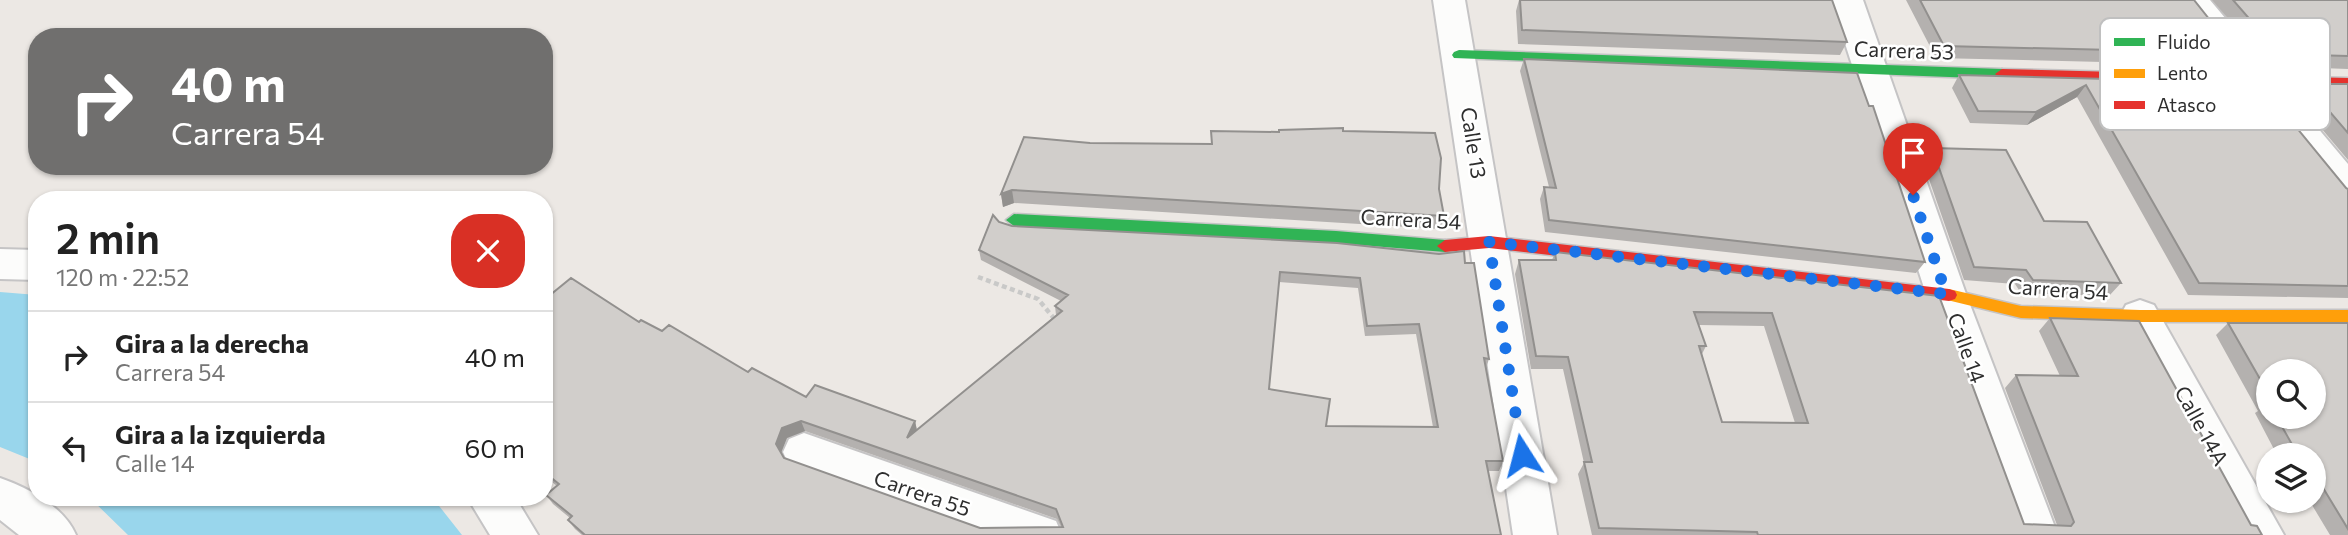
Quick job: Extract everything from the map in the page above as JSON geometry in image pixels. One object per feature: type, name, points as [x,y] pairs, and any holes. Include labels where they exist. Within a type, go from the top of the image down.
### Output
[{"type":"street","name":"Calle 13","points":[[1449,0],[1535,535]]},
{"type":"street","name":"Calle 14","points":[[1847,0],[1946,294],[2036,535]]},
{"type":"street","points":[[2193,0],[2208,18]]},
{"type":"street","name":"Carrera 53","points":[[1459,55],[2100,78]]},
{"type":"street","name":"Carrera 53","points":[[2330,83],[2348,83]]},
{"type":"street","points":[[2299,130],[2348,189]]},
{"type":"street","name":"Carrera 54","points":[[1014,220],[1336,237],[1437,247],[1489,242],[1946,294],[2021,312],[2140,316],[2348,316]]},
{"type":"street","points":[[0,264],[28,265]]},
{"type":"street","name":"Calle 14A","points":[[2140,316],[2262,535]]},
{"type":"street","name":"Carrera 55","points":[[804,452],[1040,535]]},
{"type":"street","points":[[0,498],[9,501],[54,535]]},
{"type":"street","points":[[495,506],[516,535]]},
{"type":"path","points":[[978,276],[1038,299],[1063,330]]},
{"type":"water","points":[[0,292],[28,294],[28,458],[0,447]]},
{"type":"water","points":[[98,506],[439,506],[462,535],[128,535]]},
{"type":"building","points":[[1520,0],[1832,0],[1847,42],[1522,30]]},
{"type":"building","points":[[1920,0],[2194,0],[2208,18],[2100,18],[2100,50],[1944,46]]},
{"type":"building","points":[[2233,0],[2348,0],[2348,56],[2330,55],[2330,18],[2249,18]]},
{"type":"building","points":[[1524,59],[1857,73],[1869,106],[1873,106],[1925,262],[1549,220],[1544,187],[1556,188]]},
{"type":"building","points":[[1959,75],[2100,79],[2100,110],[2086,85],[2036,112],[1978,111]]},
{"type":"building","points":[[2330,84],[2348,84],[2348,133],[2330,112]]},
{"type":"building","points":[[1343,128],[1343,131],[1435,133],[1441,158],[1439,189],[1444,216],[1012,190],[1001,194],[1024,137],[1090,143],[1212,144],[1211,131],[1279,132]]},
{"type":"building","points":[[2112,130],[2298,130],[2348,189],[2348,286],[2199,283]]},
{"type":"building","points":[[1932,148],[2006,150],[2044,221],[2087,222],[2121,283],[2033,280],[2026,270],[1974,267]]},
{"type":"building","points":[[993,215],[999,222],[1012,226],[1337,243],[1439,254],[1464,251],[1465,263],[1474,263],[1489,359],[1484,358],[1503,461],[1486,461],[1501,535],[585,535],[568,520],[572,516],[553,501],[553,489],[559,484],[553,479],[553,293],[571,278],[639,322],[641,320],[662,331],[669,325],[748,372],[752,368],[806,397],[815,385],[915,421],[907,438],[1062,311],[1055,306],[1068,295],[979,250]],"holes":[[[1280,272],[1360,278],[1367,326],[1419,324],[1438,427],[1326,426],[1330,399],[1269,389]],[[801,421],[1056,509],[1063,527],[980,528],[784,458],[776,444],[782,428]]]},
{"type":"building","points":[[1555,252],[1939,296],[2024,524],[2071,526],[2074,522],[2016,375],[2078,376],[2050,318],[2139,321],[2251,525],[2257,526],[2262,535],[1758,535],[1757,532],[1599,528],[1584,462],[1592,462],[1568,357],[1536,356],[1519,260],[1556,260]],"holes":[[[1694,312],[1772,313],[1808,423],[1722,422],[1699,346],[1706,346]]]},
{"type":"building","points":[[2228,323],[2348,323],[2348,529],[2326,493],[2326,443],[2291,443],[2283,429],[2326,429],[2326,359],[2256,359],[2256,372]]},
{"type":"traffic: fast","points":[[1459,55],[2002,74]]},
{"type":"traffic: fast","points":[[1014,220],[1336,237],[1445,246]]},
{"type":"traffic: slow","points":[[1949,295],[2021,312],[2140,316],[2348,316]]},
{"type":"traffic: jam","points":[[2002,74],[2100,77]]},
{"type":"traffic: jam","points":[[2330,83],[2348,83]]},
{"type":"traffic: jam","points":[[1445,246],[1489,242],[1949,295]]},
{"type":"route","points":[[1522,455],[1489,242],[1946,294],[1913,195]]}]
